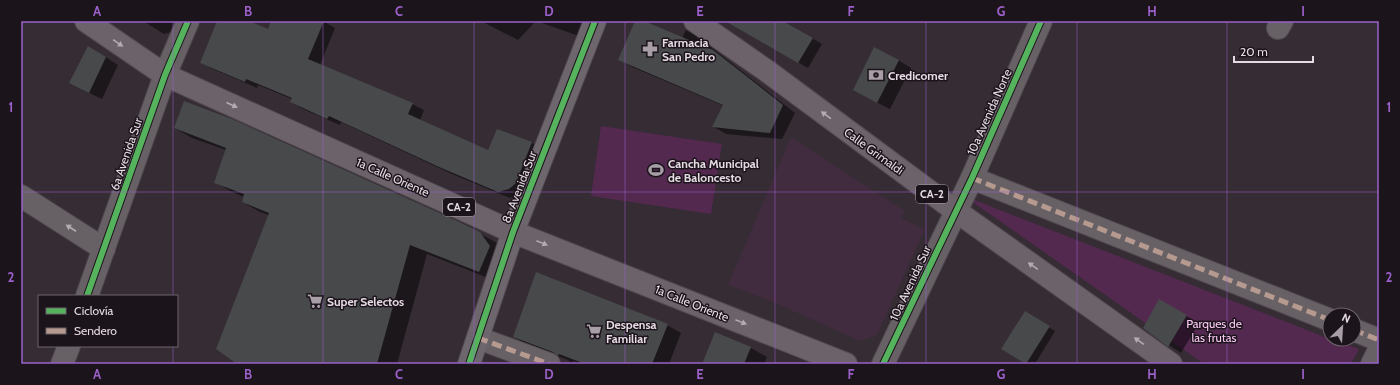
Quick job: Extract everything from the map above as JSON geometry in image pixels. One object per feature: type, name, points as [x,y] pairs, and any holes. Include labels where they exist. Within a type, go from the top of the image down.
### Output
[{"type":"main road","name":"1a Calle Oriente","points":[[86,21],[165,75],[513,232],[846,364]]},
{"type":"main road","name":"Calle Grimaldi","points":[[695,21],[767,71],[956,211],[1171,364]]},
{"type":"street","name":"6a Avenida Sur","points":[[87,295],[165,75],[188,21]]},
{"type":"street","name":"8a Avenida Sur","points":[[469,364],[513,232],[595,21]]},
{"type":"street","name":"10a Avenida Norte","points":[[956,211],[1041,21]]},
{"type":"street","points":[[972,178],[1322,317]]},
{"type":"street","points":[[21,196],[104,249]]},
{"type":"street","name":"10a Avenida Sur","points":[[883,364],[956,211]]},
{"type":"street","points":[[1362,333],[1379,340]]},
{"type":"street","points":[[478,338],[549,364]]},
{"type":"street","points":[[62,364],[69,347]]},
{"type":"street","points":[[1372,364],[1379,350]]},
{"type":"shaded area","points":[[791,137],[905,211],[901,218],[925,229],[877,335],[860,341],[773,302],[728,285]]},
{"type":"green space","name":"Cancha Municipal de Baloncesto","points":[[601,126],[722,144],[711,214],[591,196]]},
{"type":"green space","name":"Parques de las frutas","points":[[964,196],[1322,336],[1322,347],[1353,347],[1359,349],[1351,364],[1204,364]]},
{"type":"building","points":[[217,21],[249,21],[268,29],[271,21],[324,21],[308,59],[413,103],[408,114],[488,150],[497,129],[532,142],[516,183],[509,189],[498,192],[439,167],[329,116],[327,119],[290,102],[292,98],[246,79],[245,82],[200,63]]},
{"type":"building","points":[[635,21],[644,21],[713,50],[783,105],[770,133],[712,127],[723,105],[618,60]]},
{"type":"building","points":[[725,21],[783,21],[813,38],[798,63]]},
{"type":"building","points":[[88,46],[106,57],[89,93],[69,83]]},
{"type":"building","name":"Credicomer","points":[[874,47],[899,60],[877,103],[853,90]]},
{"type":"building","name":"Super Selectos","points":[[184,101],[232,119],[480,232],[490,246],[479,272],[410,245],[377,364],[237,364],[216,349],[269,213],[242,202],[244,194],[214,183],[226,148],[174,128]]},
{"type":"building","points":[[536,272],[668,324],[652,364],[585,364],[559,354],[558,356],[553,352],[513,337]]},
{"type":"building","points":[[1159,299],[1187,315],[1168,347],[1143,328]]},
{"type":"building","points":[[1025,311],[1050,326],[1026,364],[1001,349]]},
{"type":"building","points":[[715,332],[751,347],[744,364],[702,364]]},
{"type":"marked path","points":[[972,178],[1322,317]]},
{"type":"marked path","points":[[1362,333],[1379,340]]},
{"type":"marked path","points":[[478,338],[549,364]]},
{"type":"cycle path","points":[[87,295],[165,75],[188,21]]},
{"type":"cycle path","points":[[469,364],[513,232],[595,21]]},
{"type":"cycle path","points":[[883,364],[972,178],[1041,21]]},
{"type":"place","name":"Farmacia San Pedro","points":[[650,49]]},
{"type":"place","name":"Credicomer","points":[[876,75]]},
{"type":"place","name":"Cancha Municipal de Baloncesto","points":[[656,170]]},
{"type":"place","name":"Super Selectos","points":[[315,301]]},
{"type":"place","name":"Despensa Familiar","points":[[594,331]]}]
